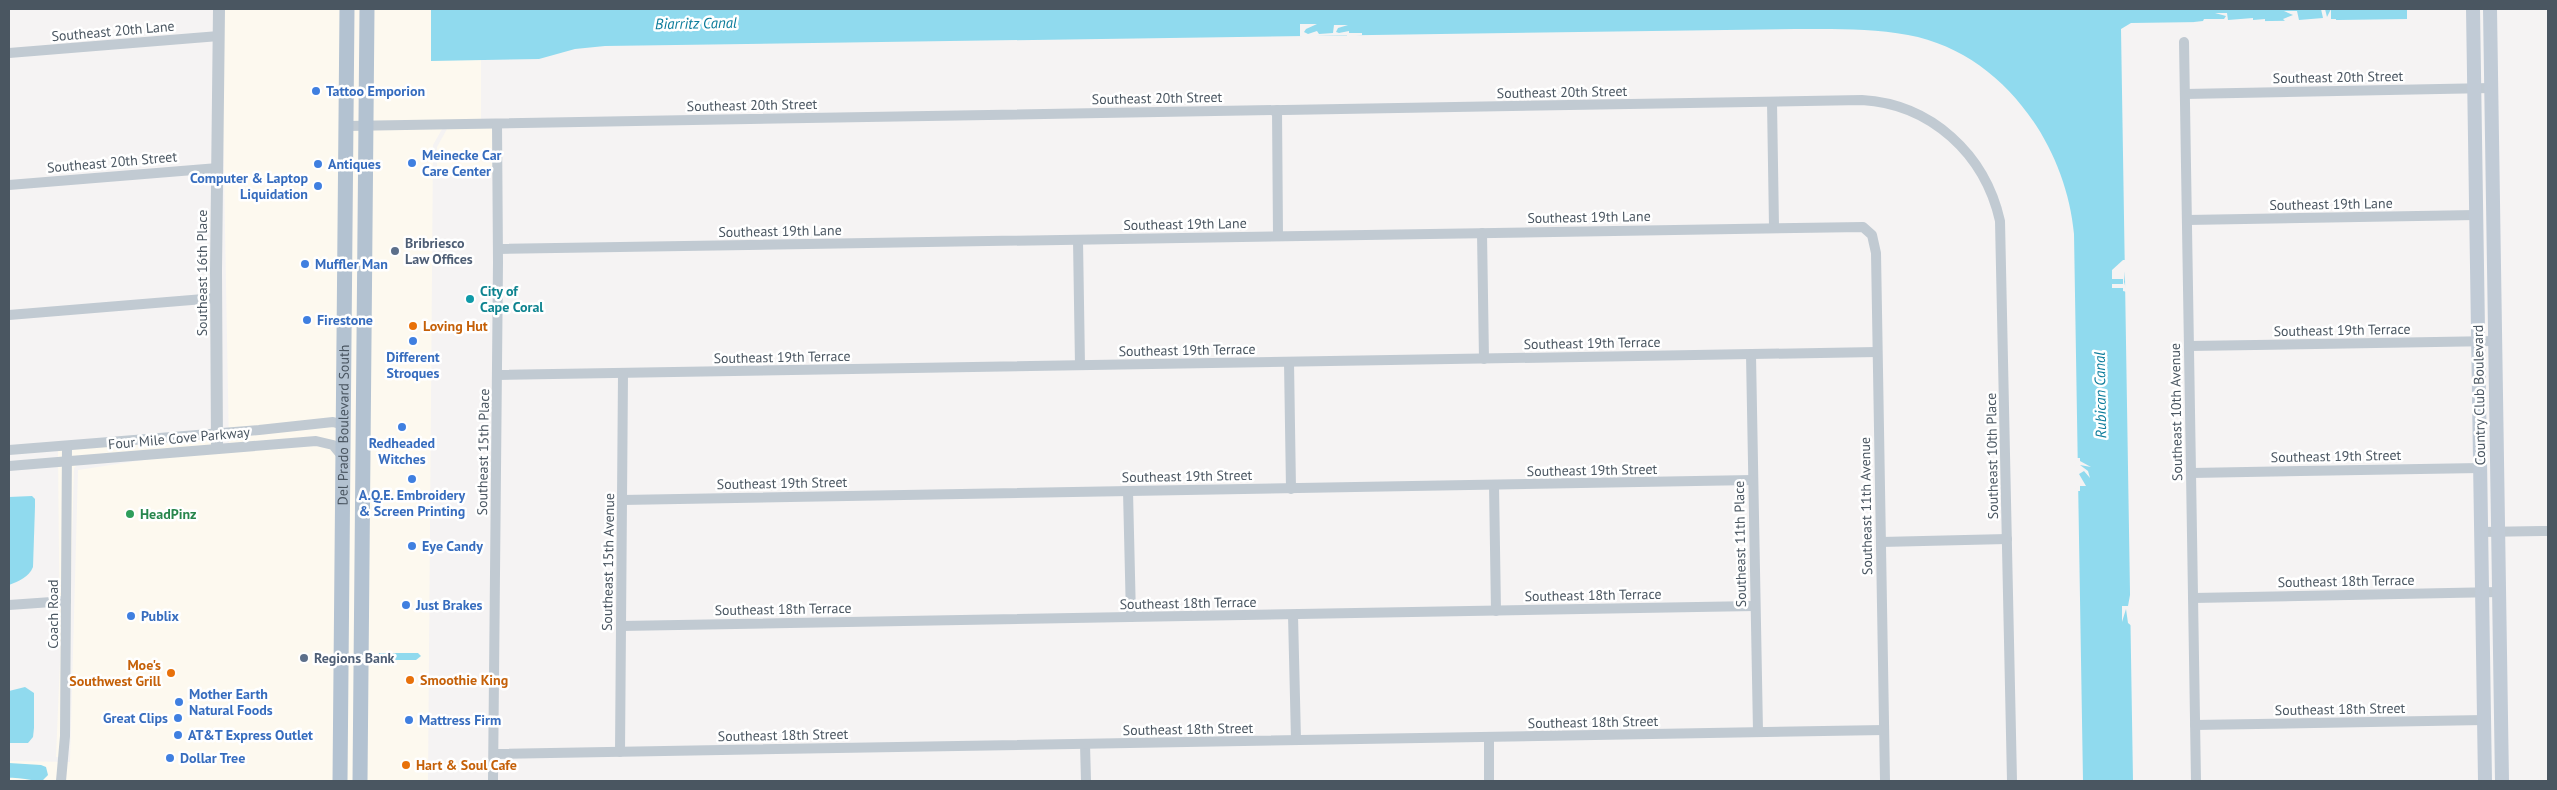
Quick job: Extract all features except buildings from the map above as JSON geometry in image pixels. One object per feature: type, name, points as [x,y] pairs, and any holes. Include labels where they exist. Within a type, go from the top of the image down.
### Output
[{"type":"main road","name":"Del Prado Boulevard South","points":[[340,781],[347,9]]},
{"type":"main road","name":"Del Prado Boulevard South","points":[[360,781],[367,9]]},
{"type":"main road","name":"Country Club Boulevard","points":[[2473,9],[2485,781]]},
{"type":"main road","name":"Country Club Boulevard","points":[[2490,9],[2502,781]]},
{"type":"main road","points":[[344,425],[352,436],[353,442],[354,526],[363,561]]},
{"type":"street","name":"Southeast 16th Place","points":[[218,448],[216,434],[216,298],[219,9]]},
{"type":"street","name":"Southeast 20th Lane","points":[[9,53],[219,36]]},
{"type":"street","name":"Southeast 10th Avenue","points":[[2184,42],[2196,781]]},
{"type":"street","name":"Southeast 20th Street","points":[[2185,94],[2491,88]]},
{"type":"street","name":"Southeast 20th Street","points":[[346,126],[1862,100],[1881,102],[1925,118],[1958,142]]},
{"type":"street","points":[[1772,102],[1774,227]]},
{"type":"street","points":[[1277,110],[1278,236]]},
{"type":"street","name":"Southeast 15th Place","points":[[494,781],[498,249],[497,124]]},
{"type":"street","name":"Southeast 10th Place","points":[[1958,142],[1974,161],[1988,184],[1996,205],[2001,228],[2012,781]]},
{"type":"street","name":"Southeast 20th Street","points":[[9,185],[218,168]]},
{"type":"street","name":"Southeast 19th Lane","points":[[2187,220],[2476,215]]},
{"type":"street","name":"Southeast 19th Lane","points":[[498,249],[1850,226],[1863,227],[1870,232]]},
{"type":"street","name":"Southeast 11th Avenue","points":[[1870,232],[1875,249],[1885,781]]},
{"type":"street","points":[[1482,233],[1484,359]]},
{"type":"street","points":[[1078,240],[1080,365]]},
{"type":"street","points":[[9,315],[216,298]]},
{"type":"street","name":"Southeast 19th Terrace","points":[[2189,346],[2495,341]]},
{"type":"street","name":"Southeast 19th Terrace","points":[[497,375],[1877,352]]},
{"type":"street","name":"Southeast 11th Place","points":[[1751,354],[1758,732]]},
{"type":"street","points":[[1289,362],[1291,489]]},
{"type":"street","name":"Southeast 15th Avenue","points":[[620,752],[623,374]]},
{"type":"street","name":"Four Mile Cove Parkway","points":[[9,450],[216,434],[333,422],[344,425]]},
{"type":"street","name":"Four Mile Cove Parkway","points":[[9,466],[324,441],[338,449],[344,458]]},
{"type":"street","name":"Coach Road","points":[[60,781],[65,736],[67,446]]},
{"type":"street","name":"Southeast 19th Street","points":[[2191,472],[2480,468]]},
{"type":"street","name":"Southeast 19th Street","points":[[622,500],[1753,480]]},
{"type":"street","points":[[1494,485],[1496,611]]},
{"type":"street","points":[[1128,491],[1131,617]]},
{"type":"street","points":[[2481,532],[2548,531]]},
{"type":"street","points":[[1881,542],[2007,539]]},
{"type":"street","name":"Southeast 18th Terrace","points":[[2193,598],[2499,592]]},
{"type":"street","points":[[9,605],[66,601]]},
{"type":"street","name":"Southeast 18th Terrace","points":[[621,626],[1755,606]]},
{"type":"street","points":[[1293,615],[1296,740]]},
{"type":"street","name":"Southeast 18th Street","points":[[2195,725],[2484,720]]},
{"type":"street","name":"Southeast 18th Street","points":[[494,754],[1884,730]]},
{"type":"street","points":[[1489,738],[1489,781]]},
{"type":"street","points":[[1085,744],[1086,781]]},
{"type":"shaded area","points":[[221,9],[441,9],[481,50],[481,124],[445,124],[433,145],[428,781],[9,781],[9,761],[70,762],[78,470],[229,447]]},
{"type":"shaded area","points":[[492,128],[492,175],[437,176],[437,147],[447,129]]},
{"type":"shaded area","points":[[212,435],[212,445],[77,465],[74,468],[66,758],[56,757],[60,661],[58,449]]},
{"type":"water","points":[[431,9],[2407,9],[2407,19],[2131,23],[2121,29],[2133,781],[2083,781],[2074,234],[2068,201],[2058,168],[2043,136],[2023,108],[2000,82],[1972,61],[1942,45],[1908,35],[1880,31],[1795,29],[605,46],[575,49],[539,59],[431,61]]},
{"type":"water","points":[[32,496],[35,499],[33,567],[26,576],[9,585],[9,497]]},
{"type":"water","points":[[379,653],[418,653],[421,656],[416,660],[390,660],[387,657],[378,657]]},
{"type":"water","points":[[25,687],[34,693],[33,737],[28,743],[9,743],[9,691]]},
{"type":"water","points":[[9,763],[41,765],[46,767],[48,775],[43,780],[9,778]]},
{"type":"pier","points":[[2321,9],[2325,9],[2327,17],[2331,9],[2331,19],[2336,19],[2336,22],[2286,22],[2283,19],[2293,15],[2284,11],[2297,11],[2299,20],[2323,18]]},
{"type":"pier","points":[[2215,13],[2227,13],[2228,20],[2253,18],[2253,20],[2265,19],[2265,22],[2194,24],[2194,22],[2203,21],[2204,19],[2224,19],[2226,16]]},
{"type":"pier","points":[[1300,24],[1317,24],[1306,29],[1304,32],[1308,34],[1317,31],[1319,34],[1333,33],[1334,25],[1348,25],[1338,28],[1336,32],[1349,31],[1349,33],[1362,33],[1362,35],[1356,36],[1356,38],[1347,38],[1347,35],[1307,38],[1307,36],[1300,36]]},
{"type":"pier","points":[[2123,260],[2126,260],[2124,282],[2127,292],[2123,291],[2123,288],[2112,288],[2112,284],[2123,284],[2123,279],[2112,279],[2112,270]]},
{"type":"pier","points":[[2075,458],[2080,458],[2080,461],[2091,467],[2080,465],[2088,471],[2090,478],[2084,471],[2079,474],[2086,486],[2080,486],[2080,491],[2076,491]]},
{"type":"pier","points":[[2130,595],[2132,597],[2133,627],[2128,623],[2126,609],[2122,622],[2122,606],[2128,606]]},
{"type":"place","name":"Tattoo Emporion","points":[[316,91]]},
{"type":"place","name":"Meinecke Car Care Center","points":[[412,163]]},
{"type":"place","name":"Antiques","points":[[318,164]]},
{"type":"place","name":"Computer & Laptop Liquidation","points":[[318,186]]},
{"type":"place","name":"Bribriesco Law Offices","points":[[395,251]]},
{"type":"place","name":"Muffler Man","points":[[305,264]]},
{"type":"place","name":"City of Cape Coral","points":[[470,299]]},
{"type":"place","name":"Firestone","points":[[307,320]]},
{"type":"place","name":"Loving Hut","points":[[413,326]]},
{"type":"place","name":"Different Stroques","points":[[413,341]]},
{"type":"place","name":"Redheaded Witches","points":[[402,427]]},
{"type":"place","name":"A.Q.E. Embroidery & Screen Printing","points":[[412,479]]},
{"type":"place","name":"HeadPinz","points":[[130,514]]},
{"type":"place","name":"Eye Candy","points":[[412,546]]},
{"type":"place","name":"Just Brakes","points":[[406,605]]},
{"type":"place","name":"Publix","points":[[131,616]]},
{"type":"place","name":"Regions Bank","points":[[304,658]]},
{"type":"place","name":"Moe's Southwest Grill","points":[[171,673]]},
{"type":"place","name":"Smoothie King","points":[[410,680]]},
{"type":"place","name":"Mother Earth Natural Foods","points":[[179,702]]},
{"type":"place","name":"Great Clips","points":[[178,718]]},
{"type":"place","name":"Mattress Firm","points":[[409,720]]},
{"type":"place","name":"AT&T Express Outlet","points":[[178,735]]},
{"type":"place","name":"Dollar Tree","points":[[170,758]]},
{"type":"place","name":"Hart & Soul Cafe","points":[[406,765]]},
{"type":"water label","name":"Biarritz Canal","points":[[696,23]]},
{"type":"water label","name":"Rubican Canal","points":[[2100,395]]}]
